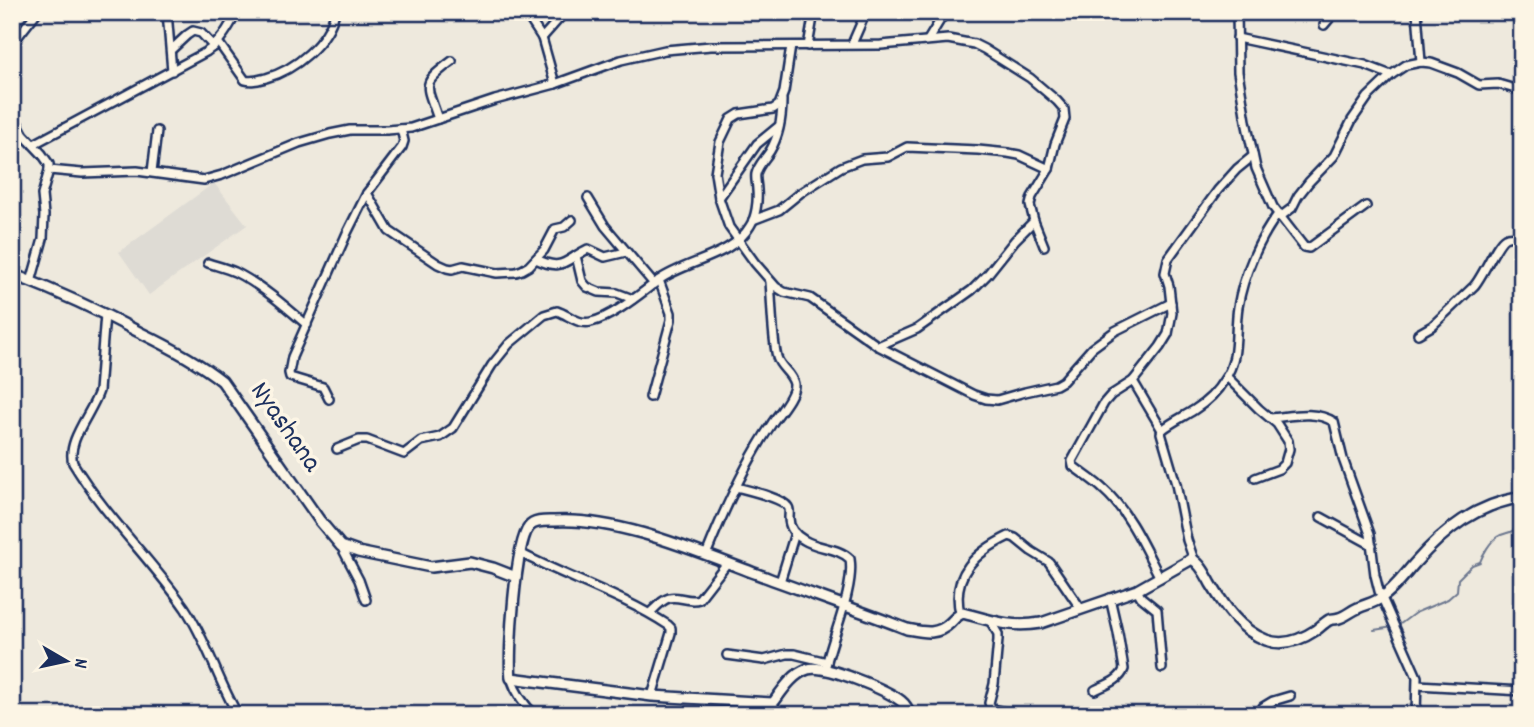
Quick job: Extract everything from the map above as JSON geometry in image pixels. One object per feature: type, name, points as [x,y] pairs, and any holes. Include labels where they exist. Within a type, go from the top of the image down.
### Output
[{"type":"street","points":[[12,44],[37,12]]},
{"type":"street","points":[[167,12],[172,71]]},
{"type":"street","points":[[34,144],[216,45],[237,12]]},
{"type":"street","points":[[171,50],[187,34],[193,31],[201,33],[216,45],[244,80],[261,80],[277,75],[300,62],[327,33],[335,12]]},
{"type":"street","points":[[525,12],[542,38],[555,84]]},
{"type":"street","points":[[542,38],[565,12]]},
{"type":"street","points":[[808,46],[814,12]]},
{"type":"street","points":[[852,44],[866,12]]},
{"type":"street","points":[[928,40],[945,12]]},
{"type":"street","points":[[1237,12],[1238,72],[1253,156],[1262,184],[1279,216],[1304,247],[1308,248],[1366,206]]},
{"type":"street","points":[[1324,25],[1335,12]]},
{"type":"street","points":[[1417,12],[1421,62]]},
{"type":"street","points":[[1237,38],[1365,65],[1391,75]]},
{"type":"street","points":[[49,170],[82,173],[137,171],[204,180],[299,143],[330,134],[350,130],[411,128],[621,61],[664,50],[711,46],[891,44],[948,39],[974,44],[1030,78],[1064,109],[1065,120],[1048,169],[1030,205],[1044,246]]},
{"type":"street","points":[[337,449],[359,440],[367,440],[404,454],[421,441],[440,437],[453,428],[492,365],[509,344],[544,315],[557,311],[577,321],[593,322],[657,282],[695,261],[723,251],[737,240],[753,220],[757,201],[755,177],[771,150],[782,118],[782,99],[791,46]]},
{"type":"street","points":[[438,119],[428,83],[431,77],[452,61]]},
{"type":"street","points":[[1162,430],[1197,408],[1227,377],[1234,356],[1237,309],[1256,250],[1271,224],[1292,208],[1309,182],[1334,156],[1358,110],[1368,97],[1391,75],[1406,65],[1421,62],[1443,66],[1479,85],[1494,83],[1522,91]]},
{"type":"street","points":[[782,99],[773,109],[739,114],[731,119],[720,142],[715,173],[723,214],[737,240],[770,282],[784,292],[814,300],[878,346],[974,395],[997,400],[1056,385],[1063,381],[1099,342],[1171,303]]},
{"type":"street","points":[[12,100],[20,129],[49,164],[42,195],[43,239],[32,282]]},
{"type":"street","points":[[719,198],[757,144],[779,125]]},
{"type":"street","points":[[329,399],[323,387],[290,377],[292,357],[367,193],[402,147],[404,141],[401,130]]},
{"type":"street","points":[[152,172],[157,131]]},
{"type":"street","points":[[753,220],[779,210],[841,167],[862,159],[888,157],[907,147],[1008,153],[1019,155],[1048,169]]},
{"type":"street","points":[[1160,578],[1144,547],[1113,500],[1072,464],[1072,461],[1104,403],[1111,395],[1133,381],[1168,334],[1171,303],[1165,273],[1168,259],[1218,190],[1253,156]]},
{"type":"street","points":[[367,193],[389,231],[443,267],[452,269],[463,266],[489,272],[516,272],[536,259],[555,229],[565,227],[572,220]]},
{"type":"street","points":[[588,198],[605,226],[626,252],[657,282],[671,313],[650,397]]},
{"type":"street","points":[[878,346],[918,329],[972,290],[1034,221]]},
{"type":"street","points":[[1418,334],[1432,326],[1481,279],[1502,241],[1509,237],[1522,238]]},
{"type":"street","points":[[536,259],[554,265],[569,261],[588,249],[605,257],[626,252]]},
{"type":"street","points":[[576,256],[582,281],[587,286],[633,299]]},
{"type":"street","points":[[208,263],[243,277],[307,325]]},
{"type":"street","name":"Nyashana","points":[[12,274],[105,314],[202,365],[222,381],[320,521],[341,546]]},
{"type":"street","points":[[706,555],[736,487],[793,390],[792,378],[782,368],[776,354],[770,282]]},
{"type":"street","points":[[773,309],[784,292]]},
{"type":"street","points":[[105,314],[99,391],[72,444],[71,457],[117,525],[186,610],[238,715]]},
{"type":"street","points":[[1227,377],[1271,418],[1288,441],[1285,463],[1279,469],[1255,478]]},
{"type":"street","points":[[1133,381],[1162,430],[1194,560],[1234,618],[1261,638],[1277,643],[1301,639],[1329,620],[1382,598],[1439,537],[1455,524],[1505,500],[1522,497]]},
{"type":"street","points":[[1271,418],[1312,415],[1323,416],[1334,422],[1343,459],[1366,519],[1375,575],[1382,598],[1414,669],[1418,685],[1416,715]]},
{"type":"street","points":[[736,487],[787,505],[790,526],[794,533],[812,545],[842,553],[850,559],[844,604],[826,666]]},
{"type":"street","points":[[1321,517],[1372,545]]},
{"type":"street","points":[[535,715],[516,692],[509,661],[520,553],[531,525],[543,521],[565,520],[611,526],[706,555],[907,629],[938,632],[960,613]]},
{"type":"street","points":[[779,582],[794,533]]},
{"type":"street","points":[[960,613],[958,588],[967,567],[1009,536],[1049,562],[1081,609]]},
{"type":"street","points":[[341,546],[431,567],[470,562],[516,577]]},
{"type":"street","points":[[341,546],[366,600]]},
{"type":"street","points":[[520,553],[632,604],[671,628],[652,696]]},
{"type":"street","points":[[960,613],[991,622],[1029,625],[1137,590],[1189,559],[1194,560]]},
{"type":"street","points":[[650,613],[667,598],[694,601],[699,599],[727,563]]},
{"type":"street","points":[[1137,590],[1145,601],[1157,610],[1163,668]]},
{"type":"street","points":[[1095,690],[1119,678],[1124,669],[1110,598]]},
{"type":"street","points":[[991,622],[998,634],[998,640],[995,684],[990,707],[1020,715]]},
{"type":"street","points":[[727,655],[764,660],[794,654],[878,688],[905,704],[910,715]]},
{"type":"street","points":[[768,715],[772,703],[797,675],[809,669],[826,666]]},
{"type":"street","points":[[511,678],[652,696],[772,703]]},
{"type":"street","points":[[1418,685],[1522,691]]},
{"type":"street","points":[[1263,715],[1266,703],[1290,696]]},
{"type":"shaded area","points":[[214,183],[247,225],[149,295],[119,252]]},
{"type":"waterway","points":[[1399,625],[1415,613],[1448,599],[1457,591],[1458,579],[1472,565],[1480,562],[1494,539],[1519,526],[1518,518],[1522,511]]},
{"type":"waterway","points":[[1374,630],[1393,627]]}]
